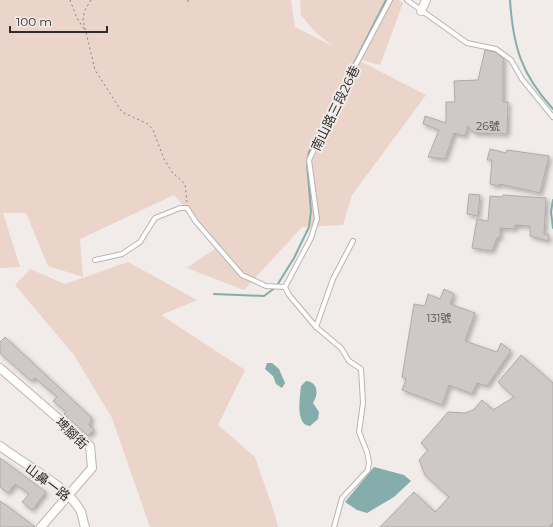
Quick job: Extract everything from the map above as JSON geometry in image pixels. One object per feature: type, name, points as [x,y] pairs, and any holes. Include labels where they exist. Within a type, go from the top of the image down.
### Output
[{"type":"street","points":[[421,11],[426,0]]},
{"type":"street","name":"埤腳街","points":[[0,368],[90,446],[92,468],[41,527]]},
{"type":"street","name":"山鼻一路","points":[[0,446],[43,475],[74,502],[82,514],[85,527]]},
{"type":"lane","name":"南山路三段26巷","points":[[285,287],[311,238],[317,219],[309,160],[344,87],[390,0]]},
{"type":"lane","points":[[407,0],[467,43],[496,49],[511,60],[522,79],[553,117]]},
{"type":"lane","points":[[95,260],[122,254],[140,242],[155,218],[180,208],[187,208],[196,222],[242,275],[266,286],[285,287],[289,295],[316,327],[341,348],[349,361],[361,369],[363,403],[359,432],[369,462],[365,475],[348,490],[342,498],[334,527]]},
{"type":"lane","points":[[316,327],[333,279],[353,241]]},
{"type":"path","points":[[70,0],[77,18],[86,31]]},
{"type":"path","points":[[91,0],[85,10],[83,20],[95,70],[122,112],[148,124],[153,130],[164,159],[172,172],[185,184],[187,190],[187,208]]},
{"type":"shaded area","points":[[0,0],[291,0],[295,27],[334,47],[314,31],[301,15],[300,0],[399,0],[403,3],[380,65],[352,57],[426,95],[352,195],[343,225],[302,227],[244,290],[187,268],[219,246],[174,195],[80,239],[83,277],[48,266],[26,213],[3,213],[20,267],[0,268]]},
{"type":"shaded area","points":[[128,262],[197,300],[161,315],[245,370],[218,425],[255,457],[278,527],[150,527],[112,418],[74,355],[15,285],[30,269],[65,284]]},
{"type":"water","points":[[267,363],[272,363],[279,369],[285,383],[282,388],[276,384],[273,376],[265,369]]},
{"type":"water","points":[[306,381],[315,386],[317,392],[313,403],[319,412],[318,419],[310,426],[302,421],[300,416],[299,403],[301,386]]},
{"type":"water","points":[[374,467],[404,475],[411,481],[394,497],[367,513],[357,510],[345,502]]},
{"type":"building","points":[[485,50],[495,52],[504,59],[503,102],[508,102],[507,134],[474,133],[468,126],[465,136],[454,133],[445,159],[428,157],[439,130],[423,124],[425,116],[446,123],[446,102],[455,102],[454,81],[478,80]]},
{"type":"building","points":[[490,149],[506,153],[507,150],[549,156],[540,193],[499,184],[498,186],[490,184],[492,160],[487,160]]},
{"type":"building","points":[[469,194],[480,195],[478,216],[467,214]]},
{"type":"building","points":[[503,195],[546,198],[544,234],[549,235],[548,241],[530,236],[530,226],[515,225],[515,229],[500,228],[500,237],[497,238],[492,251],[472,248],[477,219],[488,221],[490,196],[502,197]]},
{"type":"building","points":[[444,289],[454,294],[450,304],[475,313],[465,341],[497,352],[501,343],[511,351],[487,386],[477,383],[472,394],[449,385],[442,405],[402,390],[406,379],[402,377],[414,304],[425,306],[428,294],[440,299]]},
{"type":"building","points":[[5,337],[92,418],[89,425],[94,430],[88,436],[64,414],[66,412],[53,401],[57,397],[35,378],[31,381],[0,353],[0,342]]},
{"type":"building","points":[[521,355],[553,383],[553,523],[549,527],[380,527],[414,492],[435,512],[449,497],[425,475],[419,460],[428,450],[421,443],[448,412],[465,413],[473,410],[482,400],[493,410],[514,397],[498,382]]},
{"type":"building","points":[[0,458],[46,492],[32,510],[22,502],[29,494],[21,488],[15,484],[8,493],[0,487]]},
{"type":"building","points":[[0,501],[10,508],[35,527],[0,527]]},
{"type":"waterway","points":[[214,294],[264,296],[276,287],[294,258],[309,227],[311,211],[307,164],[309,152],[386,0]]},
{"type":"waterway","points":[[510,0],[513,32],[521,59],[533,84],[553,109]]},
{"type":"waterway","points":[[553,200],[551,212],[553,228]]}]
